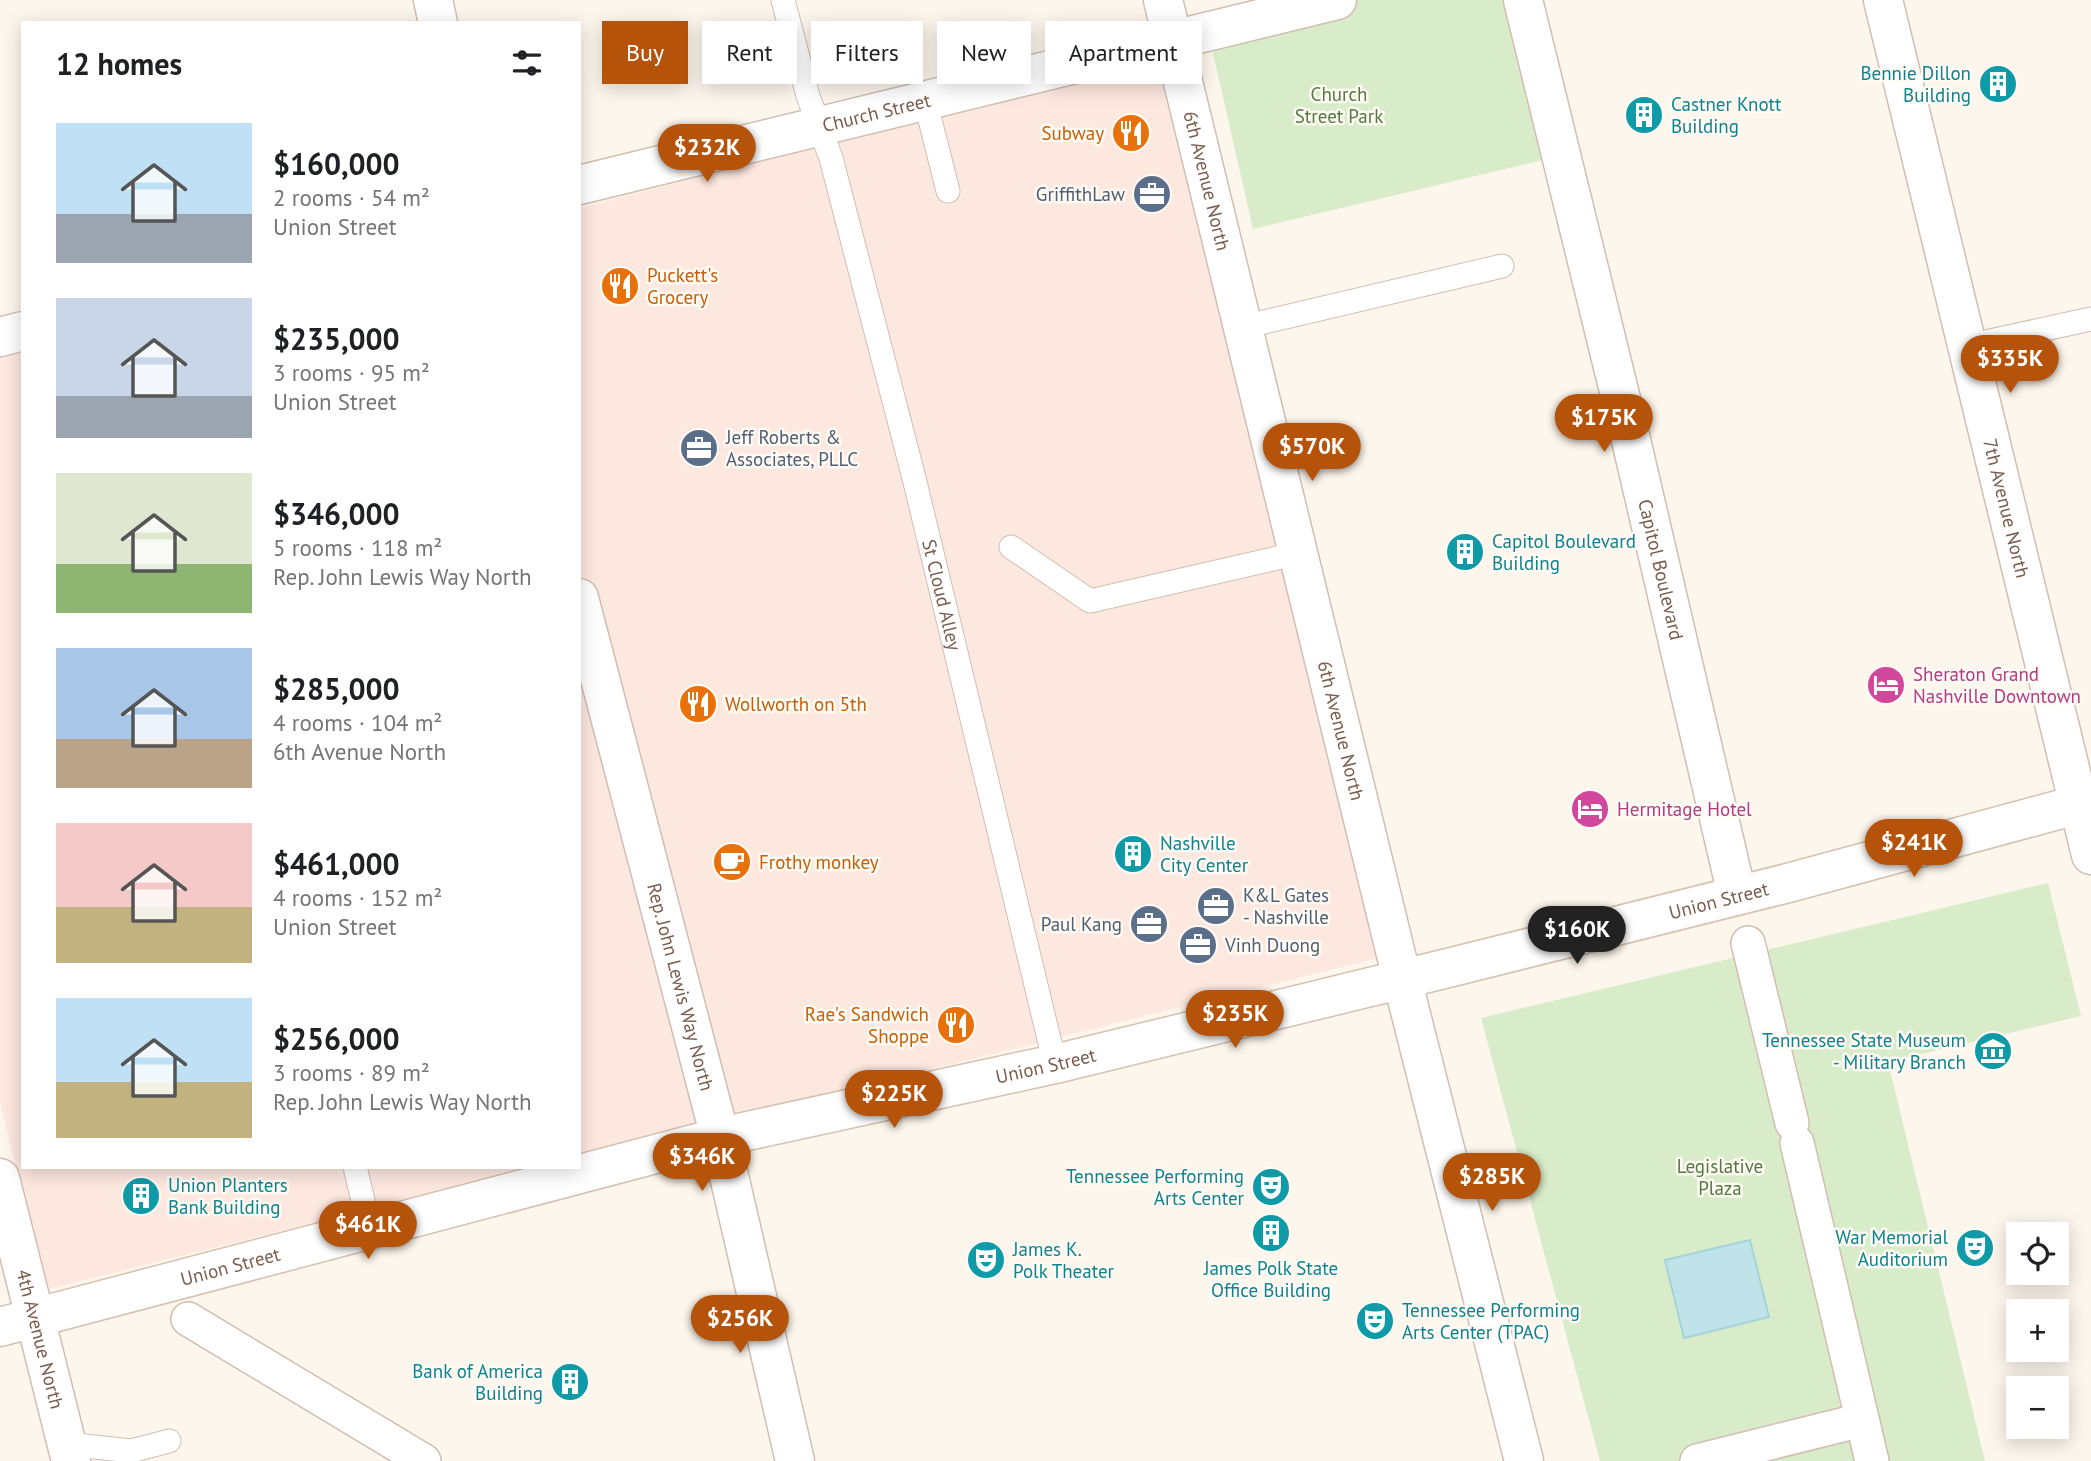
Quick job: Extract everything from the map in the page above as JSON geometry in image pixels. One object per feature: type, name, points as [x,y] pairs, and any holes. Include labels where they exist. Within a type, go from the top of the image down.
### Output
[{"type":"street","points":[[433,0],[438,21]]},
{"type":"street","name":"6th Avenue North","points":[[1163,0],[1169,21]]},
{"type":"street","name":"Church Street","points":[[1202,31],[1337,0]]},
{"type":"street","name":"Capitol Boulevard","points":[[1523,0],[1631,440],[1737,895]]},
{"type":"street","name":"7th Avenue North","points":[[1883,0],[1967,346],[2084,802],[2091,855]]},
{"type":"street","name":"Church Street","points":[[581,185],[1045,70]]},
{"type":"street","name":"6th Avenue North","points":[[1184,84],[1402,979],[1524,1461]]},
{"type":"street","points":[[0,337],[21,332]]},
{"type":"street","name":"Rep. John Lewis Way North","points":[[581,606],[720,1137],[795,1461]]},
{"type":"street","name":"Union Street","points":[[18,1322],[720,1137],[1055,1064],[1402,979],[1737,895],[2084,802]]},
{"type":"street","points":[[1748,943],[1872,1461]]},
{"type":"street","name":"4th Avenue North","points":[[0,1178],[18,1322],[69,1453]]},
{"type":"street","points":[[188,1319],[424,1461]]},
{"type":"street","points":[[1697,1461],[1862,1419]]},
{"type":"lane","name":"St Cloud Alley","points":[[783,0],[807,96],[820,126],[914,478],[1055,1064]]},
{"type":"lane","points":[[925,100],[948,191]]},
{"type":"lane","points":[[1243,327],[1502,266]]},
{"type":"lane","points":[[1967,346],[2091,319]]},
{"type":"lane","points":[[1011,547],[1090,601],[1299,553]]},
{"type":"lane","points":[[355,1169],[370,1230]]},
{"type":"lane","points":[[69,1453],[132,1456],[169,1441]]},
{"type":"shaded area","points":[[1063,84],[1163,84],[1378,958],[581,1157],[581,207]]},
{"type":"shaded area","points":[[21,352],[21,1169],[529,1169],[45,1290],[0,1102],[0,357]]},
{"type":"green space","name":"Church Street Park","points":[[1337,0],[1523,0],[1560,156],[1253,229],[1208,31]]},
{"type":"green space","name":"Legislative Plaza","points":[[2048,883],[2081,1016],[1888,1062],[1985,1461],[1600,1461],[1481,1018]]},
{"type":"water","points":[[1750,1240],[1769,1317],[1684,1338],[1665,1260]]},
{"type":"place","name":"Bennie Dillon Building","points":[[1998,84]]},
{"type":"place","name":"Castner Knott Building","points":[[1644,115]]},
{"type":"place","name":"Subway","points":[[1131,133]]},
{"type":"place","name":"GriffithLaw","points":[[1152,194]]},
{"type":"place","name":"Puckett's Grocery","points":[[620,286]]},
{"type":"place","name":"Jeff Roberts & Associates, PLLC","points":[[699,448]]},
{"type":"place","name":"Capitol Boulevard Building","points":[[1465,552]]},
{"type":"place","name":"Sheraton Grand Nashville Downtown","points":[[1886,685]]},
{"type":"place","name":"Wollworth on 5th","points":[[698,704]]},
{"type":"place","name":"Hermitage Hotel","points":[[1590,809]]},
{"type":"place","name":"Nashville City Center","points":[[1133,854]]},
{"type":"place","name":"Frothy monkey","points":[[732,862]]},
{"type":"place","name":"K&L Gates - Nashville","points":[[1216,906]]},
{"type":"place","name":"Paul Kang","points":[[1149,924]]},
{"type":"place","name":"Vinh Duong","points":[[1198,945]]},
{"type":"place","name":"Rae's Sandwich Shoppe","points":[[956,1025]]},
{"type":"place","name":"Tennessee State Museum - Military Branch","points":[[1993,1051]]},
{"type":"place","name":"Tennessee Performing Arts Center","points":[[1271,1187]]},
{"type":"place","name":"Union Planters Bank Building","points":[[141,1196]]},
{"type":"place","name":"James Polk State Office Building","points":[[1271,1233]]},
{"type":"place","name":"War Memorial Auditorium","points":[[1975,1248]]},
{"type":"place","name":"James K. Polk Theater","points":[[986,1260]]},
{"type":"place","name":"Tennessee Performing Arts Center (TPAC)","points":[[1375,1321]]},
{"type":"place","name":"Bank of America Building","points":[[570,1382]]}]
